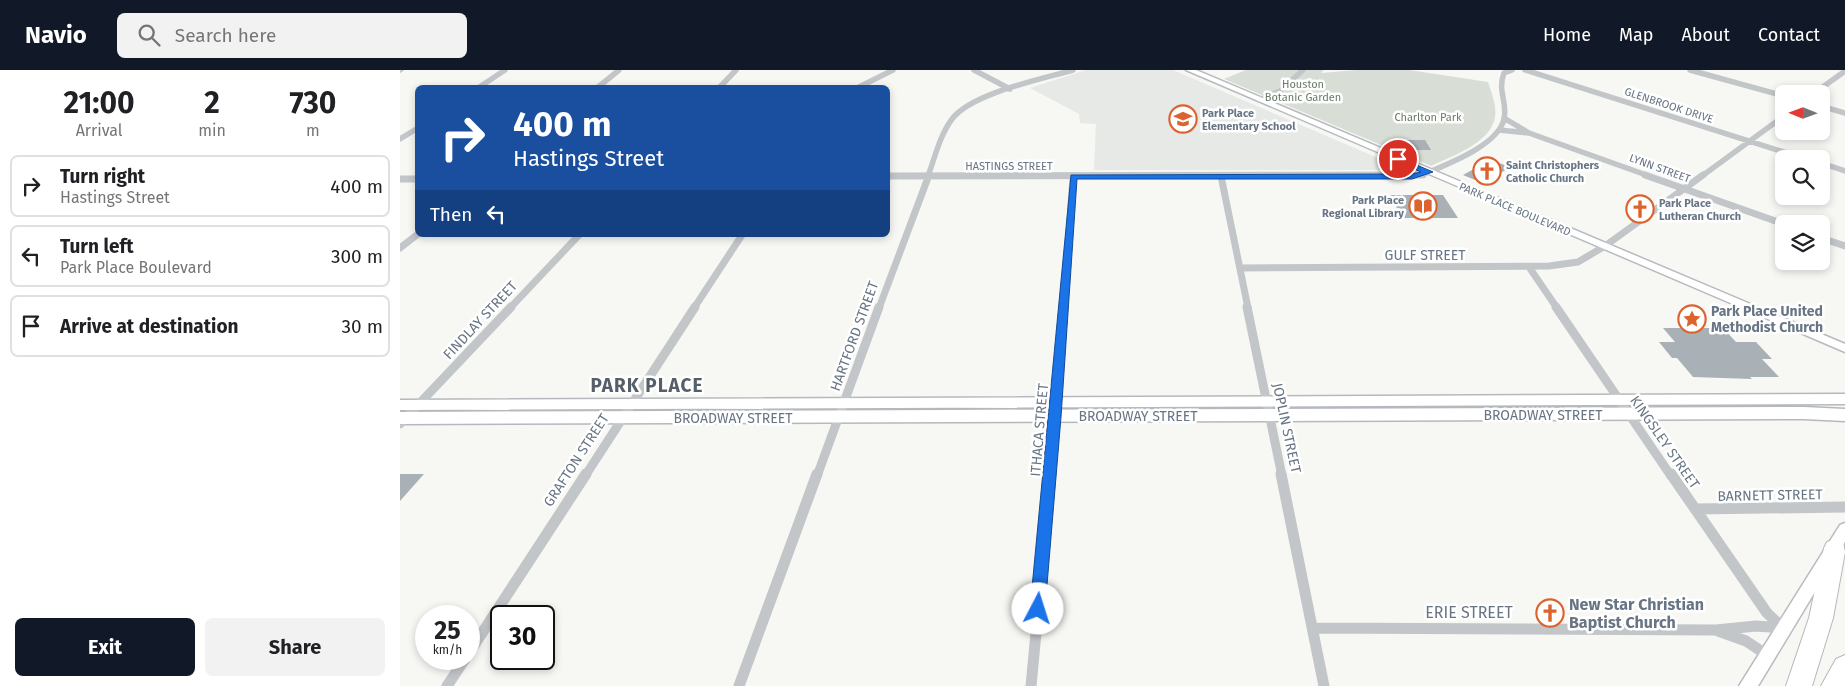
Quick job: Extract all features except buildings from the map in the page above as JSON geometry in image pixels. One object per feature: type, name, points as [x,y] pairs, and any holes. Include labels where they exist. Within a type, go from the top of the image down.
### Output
[{"type":"highway","points":[[1799,686],[1821,618],[1840,538]]},
{"type":"highway","points":[[1834,686],[1845,667]]},
{"type":"main road","name":"BROADWAY STREET","points":[[1493,408],[1620,401],[1845,399]]},
{"type":"main road","name":"BROADWAY STREET","points":[[401,416],[419,405],[626,411]]},
{"type":"main road","name":"BROADWAY STREET","points":[[401,416],[626,411],[1268,408],[1493,408],[1629,414],[1804,413],[1845,415]]},
{"type":"main road","points":[[1804,413],[1826,416],[1845,422]]},
{"type":"street","points":[[482,85],[505,70]]},
{"type":"street","points":[[601,85],[619,70]]},
{"type":"street","points":[[722,85],[736,70]]},
{"type":"street","points":[[863,85],[893,70]]},
{"type":"street","points":[[974,70],[1010,89]]},
{"type":"street","name":"HARTFORD STREET","points":[[739,686],[944,133],[955,116],[979,102],[1010,89],[1073,70]]},
{"type":"street","name":"PARK PLACE BOULEVARD","points":[[1190,70],[1844,348]]},
{"type":"street","points":[[1259,100],[1277,93],[1304,70]]},
{"type":"street","points":[[1429,172],[1470,151],[1499,130],[1504,118],[1499,82],[1504,73],[1512,70]]},
{"type":"street","name":"GLENBROOK DRIVE","points":[[1525,70],[1778,150]]},
{"type":"street","points":[[1690,70],[1775,94]]},
{"type":"street","points":[[1825,85],[1845,70]]},
{"type":"street","points":[[1830,109],[1845,113]]},
{"type":"street","name":"LYNN STREET","points":[[1504,118],[1529,133],[1775,221]]},
{"type":"street","name":"GULF STREET","points":[[1241,268],[1529,267],[1578,262],[1605,246],[1682,188],[1775,122]]},
{"type":"street","points":[[400,139],[415,130]]},
{"type":"street","name":"LYNN STREET","points":[[1499,130],[1529,133]]},
{"type":"street","points":[[1830,167],[1845,171]]},
{"type":"street","name":"HASTINGS STREET","points":[[890,176],[1412,177],[1429,172]]},
{"type":"street","name":"ITHACA STREET","points":[[1031,686],[1056,410],[1074,176]]},
{"type":"street","name":"JOPLIN STREET","points":[[1221,176],[1324,686]]},
{"type":"street","points":[[400,179],[415,179]]},
{"type":"street","points":[[400,248],[415,236]]},
{"type":"street","name":"FINDLAY STREET","points":[[419,405],[577,237]]},
{"type":"street","name":"GRAFTON STREET","points":[[480,636],[741,237]]},
{"type":"street","points":[[1830,241],[1845,246]]},
{"type":"street","name":"KINGSLEY STREET","points":[[1529,267],[1767,613],[1783,628]]},
{"type":"street","name":"BARNETT STREET","points":[[1695,509],[1845,507]]},
{"type":"street","points":[[1748,686],[1840,538]]},
{"type":"street","name":"ERIE STREET","points":[[1313,628],[1716,630],[1756,626],[1783,628]]},
{"type":"street","name":"ERIE STREET","points":[[1716,630],[1746,641],[1767,655]]},
{"type":"street","points":[[447,686],[458,670]]},
{"type":"shaded area","name":"Park Place Elementary School","points":[[1086,70],[1173,70],[1399,167],[1396,170],[1094,170],[1096,124],[1080,123],[1079,114],[1030,88]]},
{"type":"green space","name":"Charlton Park","points":[[1246,70],[1324,70],[1321,73],[1356,70],[1409,70],[1488,82],[1494,103],[1495,117],[1492,126],[1479,141],[1431,166],[1224,79]]},
{"type":"place","name":"Park Place Elementary School","points":[[1183,119]]},
{"type":"place","name":"Saint Christophers Catholic Church","points":[[1487,171]]},
{"type":"place","name":"Park Place Regional Library","points":[[1423,206]]},
{"type":"place","name":"Park Place Lutheran Church","points":[[1640,209]]},
{"type":"place","name":"Park Place United Methodist Church","points":[[1692,319]]},
{"type":"place","name":"New Star Christian Baptist Church","points":[[1550,613]]},
{"type":"district","name":"PARK PLACE","points":[[647,385]]},
{"type":"route","points":[[1038,609],[1056,417],[1074,176],[1412,177],[1429,172],[1398,159]]},
{"type":"park label","name":"Houston Botanic Garden","points":[[1303,90]]}]
